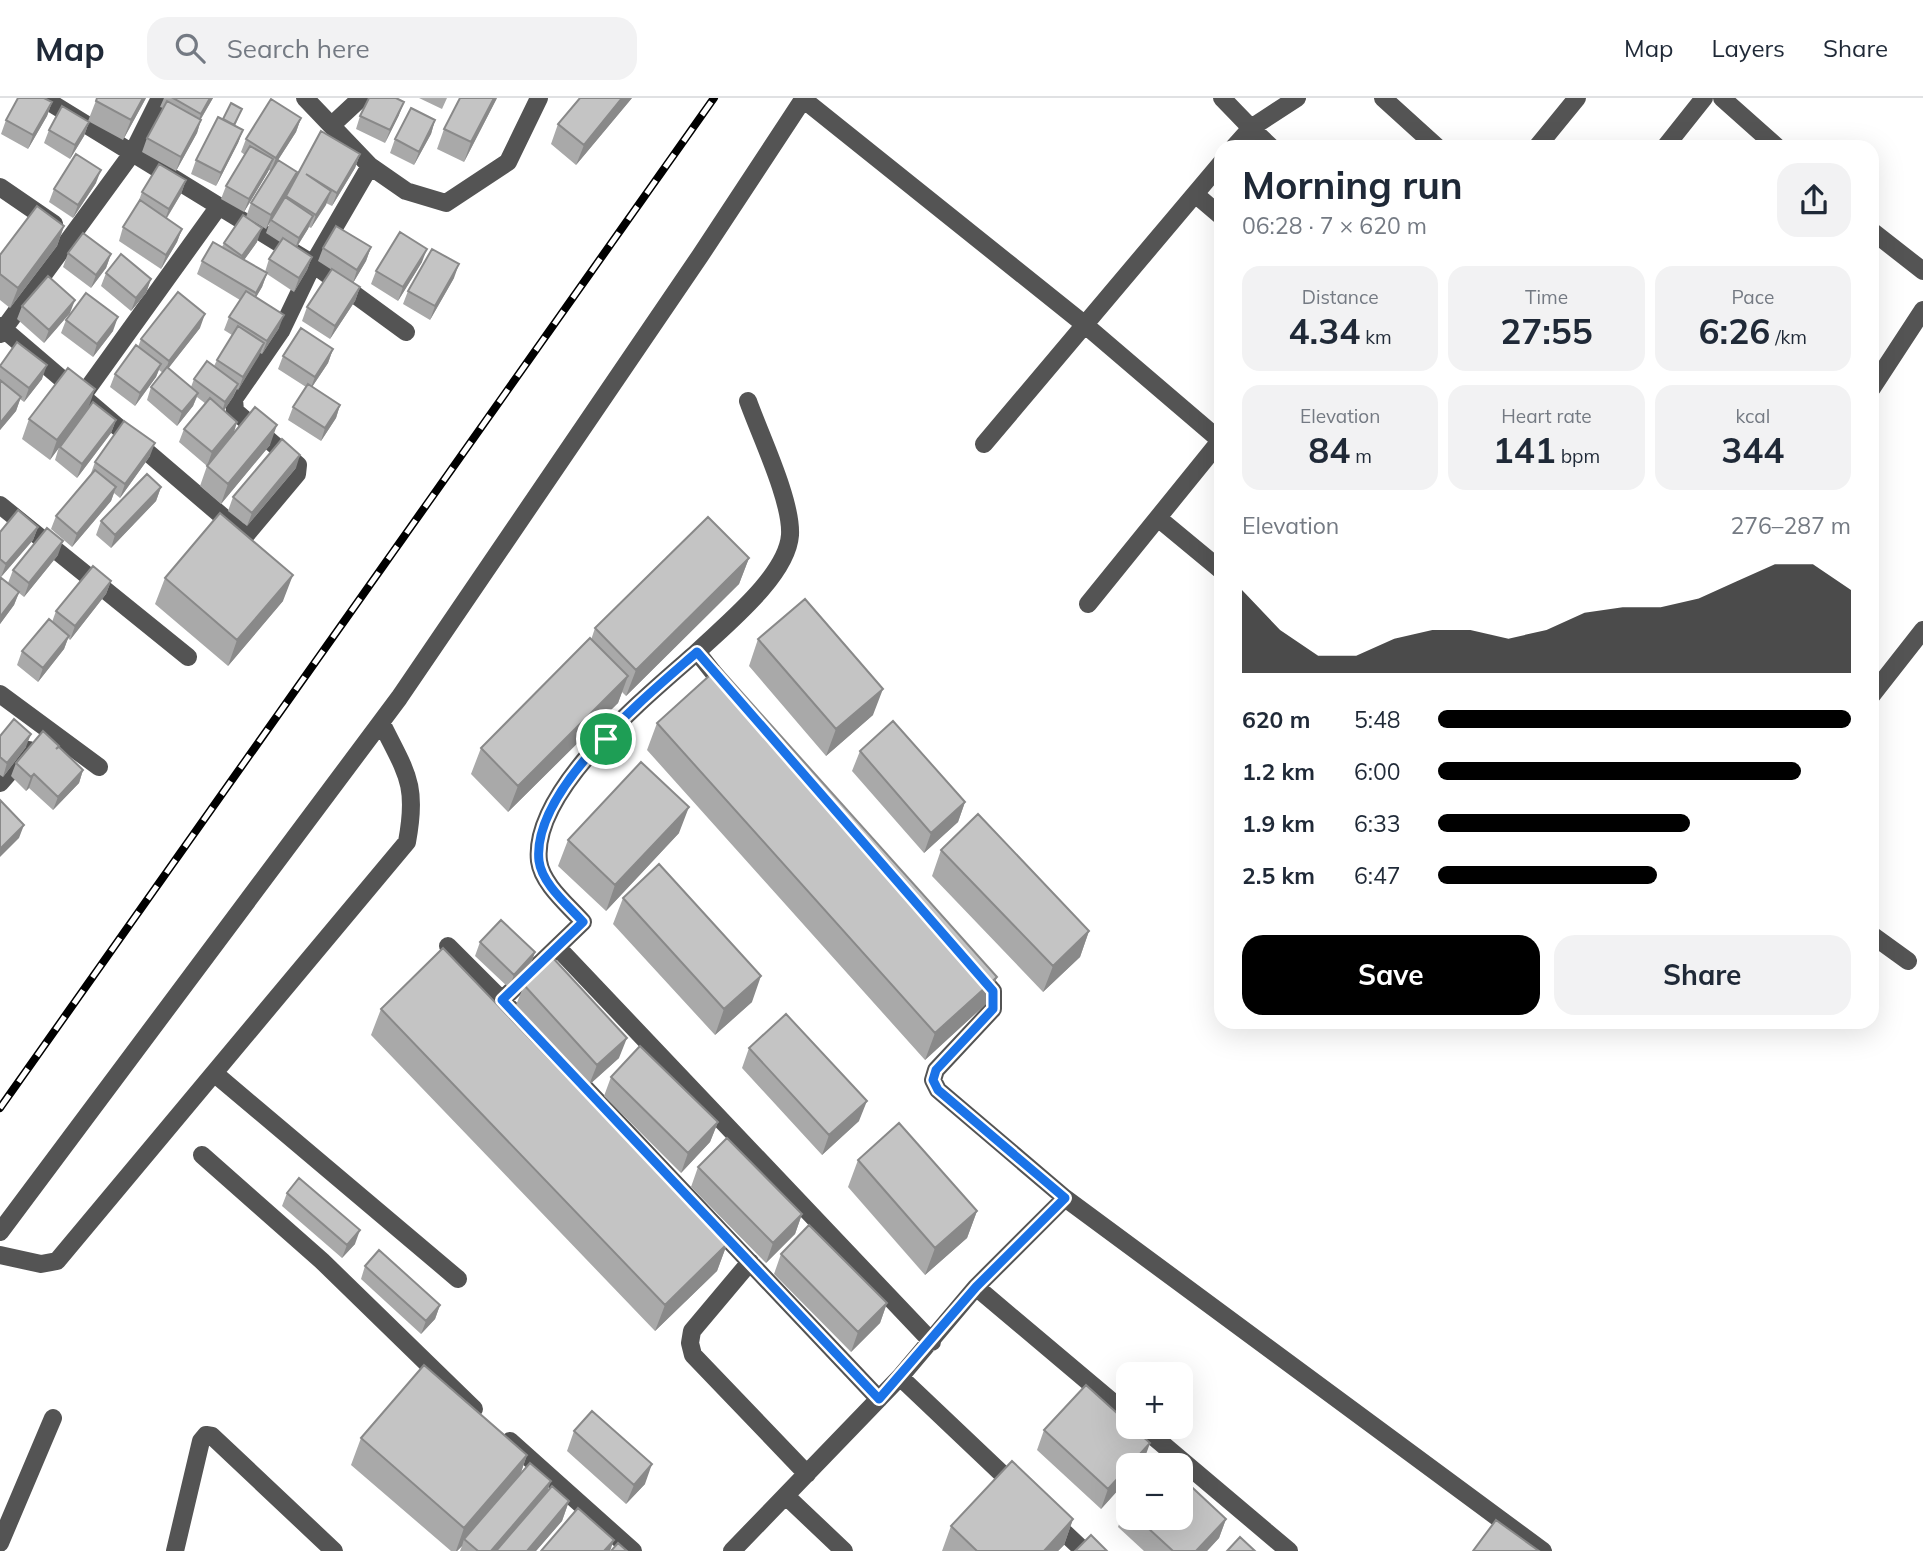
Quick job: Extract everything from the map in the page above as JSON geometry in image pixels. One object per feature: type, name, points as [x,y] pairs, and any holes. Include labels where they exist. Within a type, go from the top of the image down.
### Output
[{"type":"street","points":[[43,98],[313,264],[406,332]]},
{"type":"street","points":[[160,98],[133,152],[1,329],[83,395],[250,541],[297,474],[298,465],[235,411],[234,399],[281,331],[313,264],[370,166]]},
{"type":"street","points":[[305,98],[333,124],[370,166],[406,191],[446,203],[508,162],[539,98]]},
{"type":"street","points":[[333,124],[361,98]]},
{"type":"street","points":[[1222,98],[1264,140]]},
{"type":"street","points":[[1240,140],[1251,128],[1297,98]]},
{"type":"street","points":[[1383,98],[1429,140]]},
{"type":"street","points":[[1543,140],[1577,98]]},
{"type":"street","points":[[1671,140],[1704,98]]},
{"type":"street","points":[[1722,98],[1769,140]]},
{"type":"street","points":[[0,1232],[381,722],[694,267],[804,99],[1084,324],[1214,435]]},
{"type":"street","points":[[984,444],[1214,171]]},
{"type":"street","points":[[0,187],[72,236]]},
{"type":"street","points":[[1195,194],[1214,209]]},
{"type":"street","points":[[83,395],[219,206]]},
{"type":"street","points":[[1879,236],[1923,271]]},
{"type":"street","points":[[1879,377],[1923,310]]},
{"type":"street","points":[[502,1000],[583,922],[545,879],[539,862],[550,812],[564,783],[647,695],[697,652],[773,574],[785,555],[790,535],[785,505],[748,401]]},
{"type":"street","points":[[1088,604],[1214,450]]},
{"type":"street","points":[[0,505],[188,657]]},
{"type":"street","points":[[1158,518],[1214,564]]},
{"type":"street","points":[[1879,686],[1923,630]]},
{"type":"street","points":[[697,652],[741,706]]},
{"type":"street","points":[[0,694],[99,767]]},
{"type":"street","points":[[0,1255],[41,1264],[57,1261],[407,842],[413,810],[411,781],[381,722]]},
{"type":"street","points":[[0,783],[48,729]]},
{"type":"street","points":[[1879,940],[1908,961]]},
{"type":"street","points":[[448,946],[879,1399]]},
{"type":"street","points":[[558,948],[932,1342]]},
{"type":"street","points":[[966,960],[993,991],[993,1009],[936,1070],[933,1080],[938,1090],[1065,1198],[1543,1551]]},
{"type":"street","points":[[214,1073],[458,1279]]},
{"type":"street","points":[[202,1155],[322,1261],[493,1426],[632,1551]]},
{"type":"street","points":[[732,1551],[900,1377],[976,1287],[1065,1198]]},
{"type":"street","points":[[750,1262],[692,1331],[690,1343],[693,1355],[807,1474]]},
{"type":"street","points":[[976,1287],[1116,1405]]},
{"type":"street","points":[[900,1377],[1084,1551]]},
{"type":"street","points":[[0,1543],[53,1418]]},
{"type":"street","points":[[175,1551],[201,1441],[206,1435],[212,1436],[334,1551]]},
{"type":"street","points":[[1156,1439],[1289,1551]]},
{"type":"street","points":[[786,1496],[844,1551]]},
{"type":"building","points":[[18,98],[44,98],[52,102],[33,135],[6,120]]},
{"type":"building","points":[[97,98],[143,98],[131,120],[96,101]]},
{"type":"building","points":[[173,98],[210,98],[201,114]]},
{"type":"building","points":[[369,98],[396,98],[404,102],[390,130],[360,116]]},
{"type":"building","points":[[460,98],[494,98],[471,142],[444,129]]},
{"type":"building","points":[[580,98],[622,98],[584,145],[558,124]]},
{"type":"building","points":[[271,99],[301,118],[276,158],[246,139]]},
{"type":"building","points":[[167,101],[201,120],[181,157],[147,138]]},
{"type":"building","points":[[231,103],[242,109],[234,125],[223,119]]},
{"type":"building","points":[[62,106],[89,122],[75,145],[49,130]]},
{"type":"building","points":[[411,108],[435,120],[419,152],[395,139]]},
{"type":"building","points":[[218,117],[243,130],[221,173],[196,160]]},
{"type":"building","points":[[321,131],[360,154],[337,193],[306,174],[331,191],[316,215],[286,196]]},
{"type":"building","points":[[250,146],[273,159],[249,199],[226,186]]},
{"type":"building","points":[[76,154],[101,170],[78,205],[54,189]]},
{"type":"building","points":[[278,160],[297,172],[271,215],[251,203]]},
{"type":"building","points":[[159,164],[186,180],[169,209],[142,192]]},
{"type":"building","points":[[285,197],[313,216],[299,238],[271,220]]},
{"type":"building","points":[[140,200],[182,229],[166,255],[123,227]]},
{"type":"building","points":[[37,206],[64,226],[18,288],[0,274],[0,255]]},
{"type":"building","points":[[243,215],[262,228],[242,256],[224,243]]},
{"type":"building","points":[[336,226],[371,247],[357,270],[323,248]]},
{"type":"building","points":[[400,232],[427,249],[403,287],[376,271]]},
{"type":"building","points":[[83,233],[111,254],[96,275],[68,253]]},
{"type":"building","points":[[283,238],[312,257],[299,278],[269,259]]},
{"type":"building","points":[[213,242],[267,273],[256,293],[202,261]]},
{"type":"building","points":[[432,249],[459,264],[435,306],[408,291]]},
{"type":"building","points":[[121,254],[151,279],[136,298],[106,273]]},
{"type":"building","points":[[332,269],[360,287],[335,326],[307,307]]},
{"type":"building","points":[[48,276],[75,300],[49,330],[22,306]]},
{"type":"building","points":[[246,291],[284,315],[267,341],[229,317]]},
{"type":"building","points":[[178,292],[205,314],[169,361],[141,339]]},
{"type":"building","points":[[86,293],[118,317],[97,344],[66,320]]},
{"type":"building","points":[[238,326],[264,343],[243,377],[217,360]]},
{"type":"building","points":[[301,328],[333,349],[315,377],[283,356]]},
{"type":"building","points":[[17,342],[47,365],[29,388],[0,366]]},
{"type":"building","points":[[136,345],[161,364],[140,393],[115,374]]},
{"type":"building","points":[[207,361],[238,384],[225,402],[194,379]]},
{"type":"building","points":[[167,367],[198,393],[182,412],[151,387]]},
{"type":"building","points":[[68,368],[95,389],[57,440],[29,419]]},
{"type":"building","points":[[0,380],[21,397],[0,423]]},
{"type":"building","points":[[308,384],[340,405],[325,428],[293,407]]},
{"type":"building","points":[[210,398],[237,422],[212,452],[184,429]]},
{"type":"building","points":[[93,402],[116,420],[82,464],[60,447]]},
{"type":"building","points":[[255,407],[277,425],[228,484],[207,466]]},
{"type":"building","points":[[124,421],[155,443],[125,484],[95,462]]},
{"type":"building","points":[[282,439],[300,455],[252,513],[233,497]]},
{"type":"building","points":[[95,470],[116,487],[77,534],[56,516]]},
{"type":"building","points":[[147,474],[161,487],[115,535],[101,521]]},
{"type":"building","points":[[18,510],[38,527],[6,564],[0,559],[0,532]]},
{"type":"building","points":[[220,513],[293,575],[237,640],[165,578]]},
{"type":"building","points":[[708,517],[749,558],[636,670],[595,628]]},
{"type":"building","points":[[47,528],[63,541],[29,583],[13,570]]},
{"type":"building","points":[[93,566],[111,581],[75,626],[56,611]]},
{"type":"building","points":[[0,577],[19,592],[0,617]]},
{"type":"building","points":[[805,599],[883,689],[836,729],[758,639]]},
{"type":"building","points":[[49,619],[69,636],[43,668],[22,651]]},
{"type":"building","points":[[590,638],[628,676],[518,786],[481,748]]},
{"type":"building","points":[[719,667],[997,977],[935,1033],[657,723]]},
{"type":"building","points":[[14,719],[31,734],[7,763],[0,757],[0,736]]},
{"type":"building","points":[[893,721],[965,802],[931,833],[860,751]]},
{"type":"building","points":[[43,731],[59,746],[56,749],[59,747],[83,770],[58,797],[34,774],[31,777],[16,763]]},
{"type":"building","points":[[641,762],[689,807],[615,885],[568,840]]},
{"type":"building","points":[[0,800],[24,825],[0,849]]},
{"type":"building","points":[[978,814],[1089,931],[1053,966],[941,850]]},
{"type":"building","points":[[659,864],[761,976],[724,1009],[623,898]]},
{"type":"building","points":[[501,920],[535,952],[514,975],[480,942]]},
{"type":"building","points":[[443,948],[727,1244],[665,1305],[381,1009]]},
{"type":"building","points":[[553,958],[627,1038],[597,1065],[524,985]]},
{"type":"building","points":[[786,1014],[867,1101],[829,1135],[749,1048]]},
{"type":"building","points":[[640,1046],[718,1122],[688,1153],[611,1077]]},
{"type":"building","points":[[899,1123],[977,1211],[935,1248],[858,1160]]},
{"type":"building","points":[[727,1138],[802,1214],[773,1243],[698,1167]]},
{"type":"building","points":[[299,1178],[360,1230],[347,1245],[287,1193]]},
{"type":"building","points":[[809,1225],[887,1303],[858,1332],[781,1254]]},
{"type":"building","points":[[379,1250],[440,1305],[426,1321],[365,1266]]},
{"type":"building","points":[[424,1365],[527,1455],[464,1528],[361,1438]]},
{"type":"building","points":[[1086,1385],[1116,1412],[1116,1439],[1146,1439],[1150,1443],[1141,1453],[1116,1453],[1116,1480],[1108,1489],[1044,1430]]},
{"type":"building","points":[[592,1411],[652,1464],[634,1485],[574,1431]]},
{"type":"building","points":[[1012,1461],[1073,1519],[1044,1551],[977,1551],[951,1526]]},
{"type":"building","points":[[530,1463],[551,1481],[491,1551],[478,1551],[464,1539]]},
{"type":"building","points":[[552,1486],[569,1501],[527,1551],[496,1551]]},
{"type":"building","points":[[1193,1488],[1226,1519],[1196,1551],[1173,1551],[1150,1530],[1193,1530]]},
{"type":"building","points":[[578,1508],[614,1540],[604,1551],[541,1551]]},
{"type":"building","points":[[1496,1520],[1539,1551],[1473,1551]]},
{"type":"building","points":[[1091,1535],[1107,1551],[1075,1551]]},
{"type":"building","points":[[1240,1537],[1255,1551],[1227,1551]]},
{"type":"building","points":[[618,1543],[627,1551],[611,1551]]},
{"type":"railway","points":[[0,1108],[714,98]]},
{"type":"route","points":[[697,652],[714,676],[993,991],[993,1009],[936,1070],[933,1080],[938,1090],[1065,1198],[976,1287],[932,1342],[879,1399],[502,1000],[583,922],[545,879],[539,862],[541,840],[550,812],[564,783],[606,739],[647,695],[697,652]]}]
